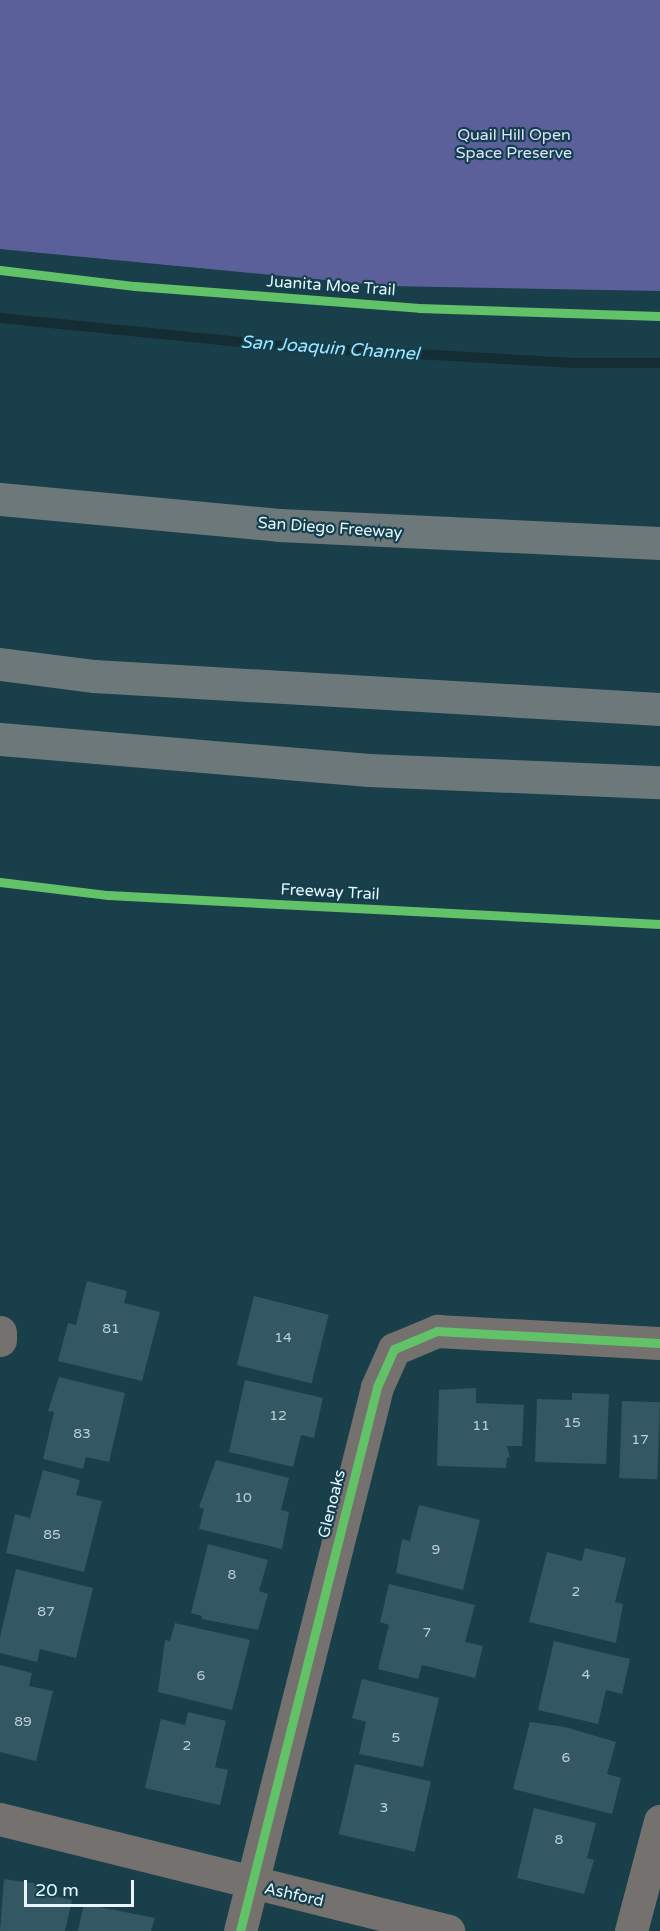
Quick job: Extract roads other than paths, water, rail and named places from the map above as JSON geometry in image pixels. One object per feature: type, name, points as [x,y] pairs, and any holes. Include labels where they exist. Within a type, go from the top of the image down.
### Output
[{"type":"highway","name":"San Diego Freeway","points":[[0,499],[290,525],[660,543]]},
{"type":"highway","points":[[0,664],[117,678],[660,709]]},
{"type":"highway","points":[[0,739],[369,770],[660,782]]},
{"type":"street","name":"Glenoaks","points":[[240,1931],[377,1387],[394,1349],[436,1331],[660,1343]]},
{"type":"street","points":[[0,1332],[0,1340]]},
{"type":"street","name":"Ashford","points":[[0,1819],[252,1885],[448,1931]]},
{"type":"street","points":[[631,1931],[660,1821]]},
{"type":"waterway","name":"San Joaquin Channel","points":[[0,318],[290,347],[575,363],[660,363]]},
{"type":"park label","name":"Quail Hill Open Space Preserve","points":[[514,144]]}]
